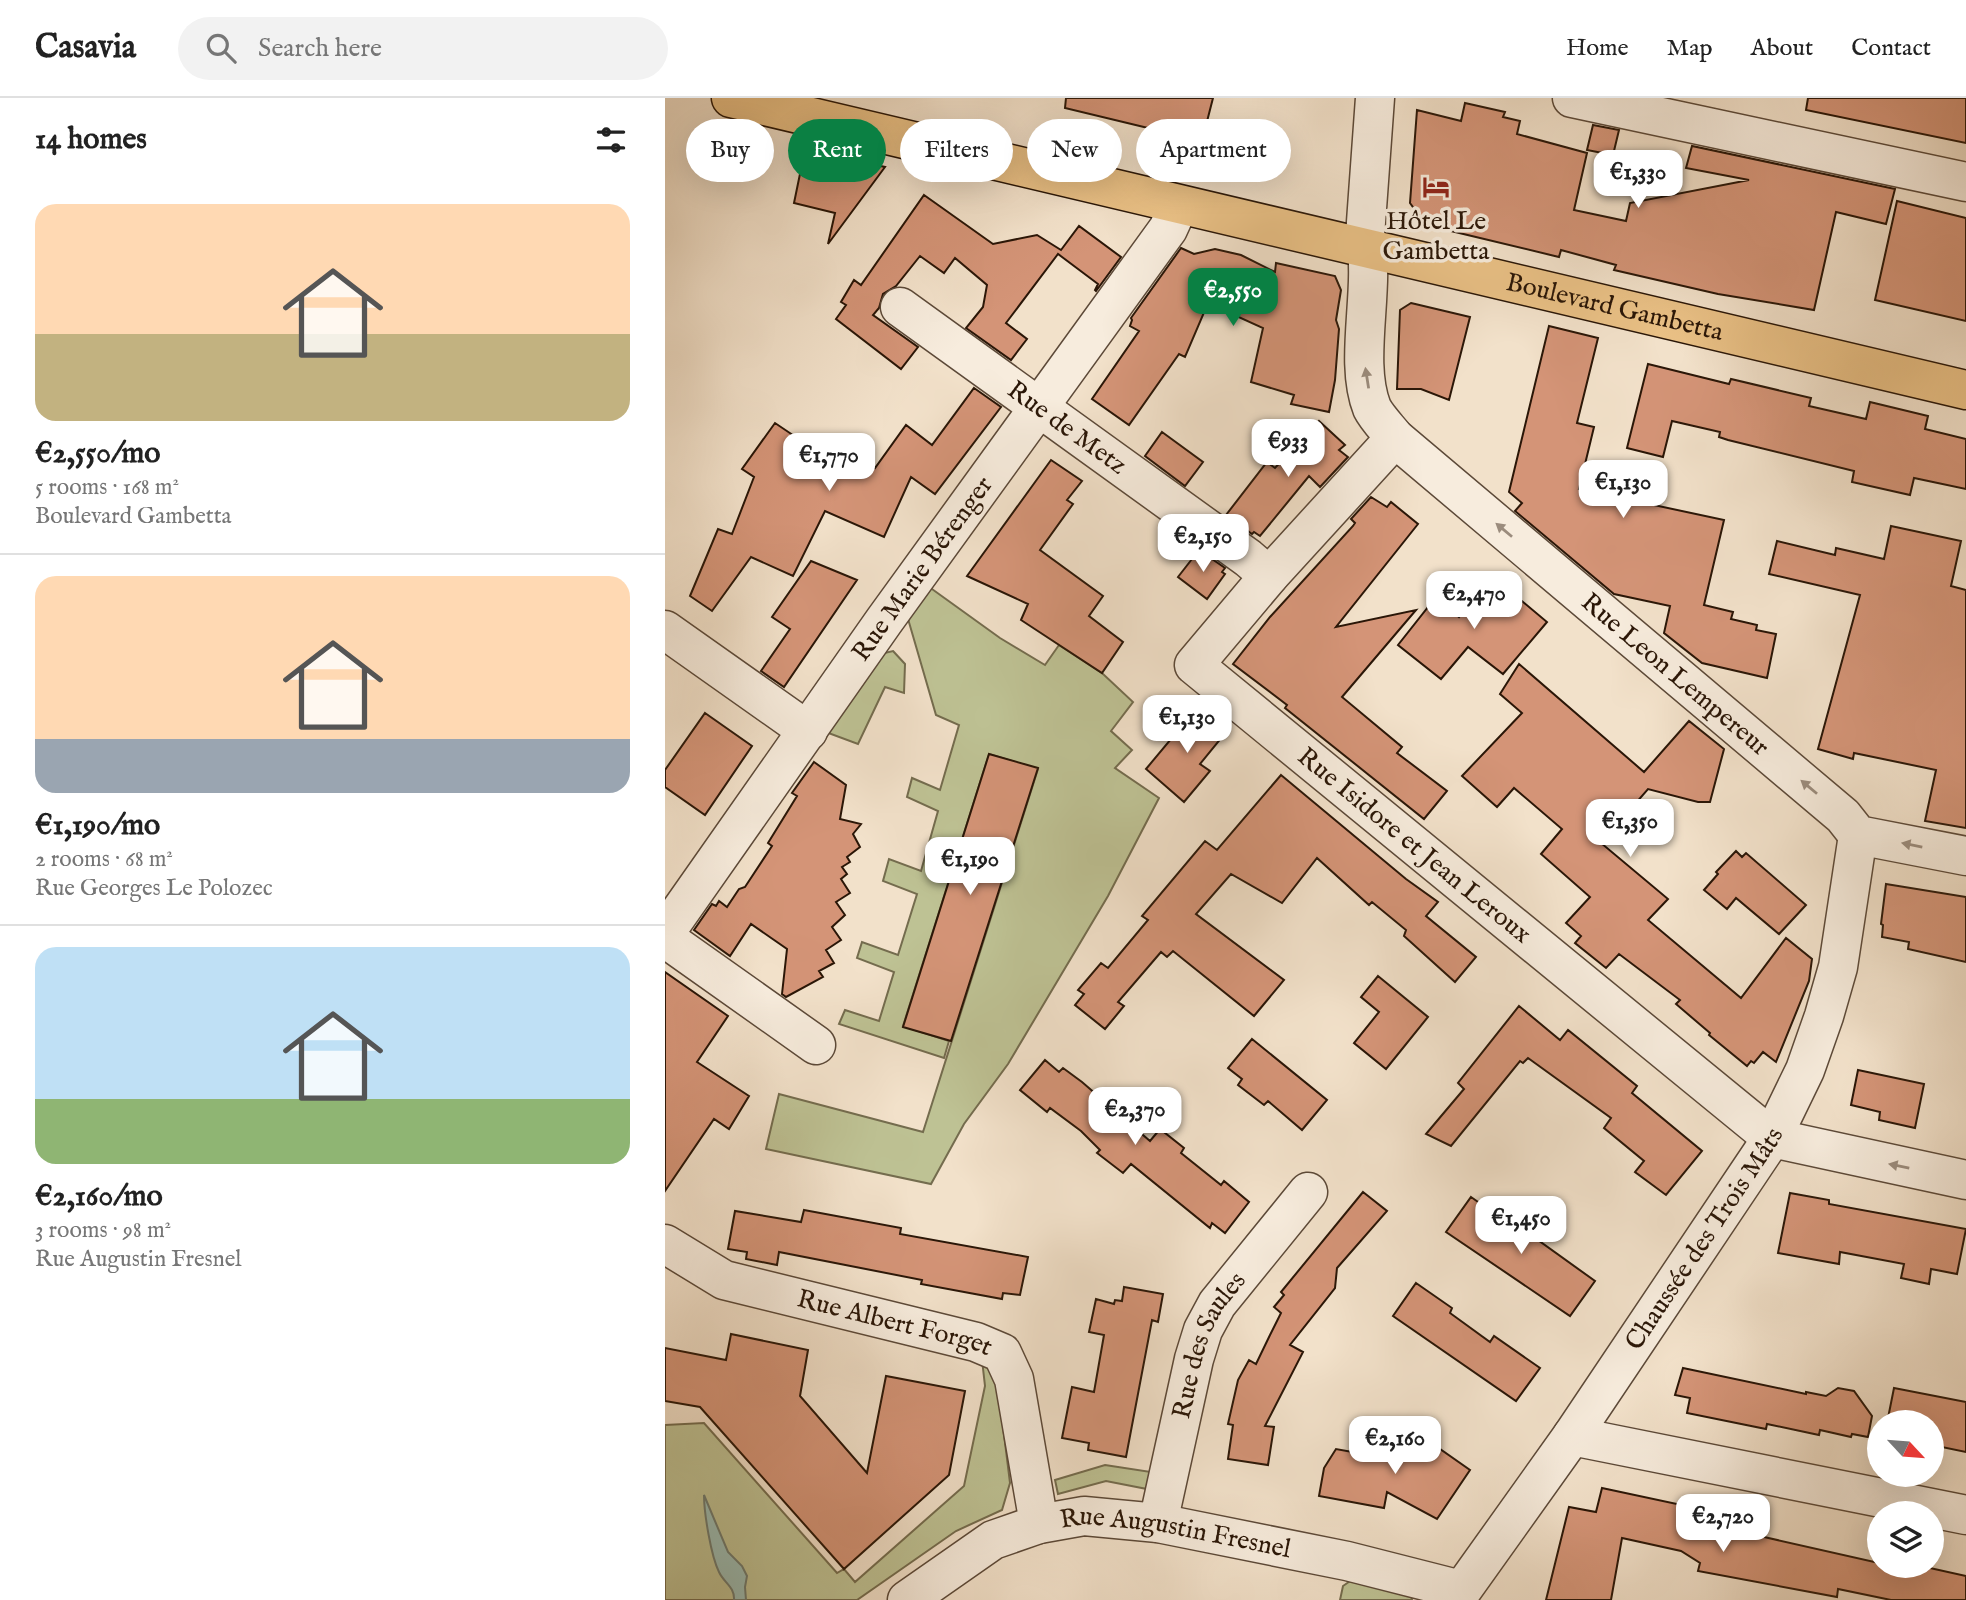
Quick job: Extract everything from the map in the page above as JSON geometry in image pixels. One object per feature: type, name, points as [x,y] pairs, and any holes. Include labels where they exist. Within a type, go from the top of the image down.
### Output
[{"type":"main road","name":"Boulevard Gambetta","points":[[731,98],[1966,390]]},
{"type":"street","name":"Rue Leon Lempereur","points":[[1375,98],[1365,236],[1368,250],[1369,299],[1365,371],[1373,409],[1395,438],[1843,816],[1858,835]]},
{"type":"street","points":[[1572,98],[1966,182]]},
{"type":"street","name":"Rue Marie Bérenger","points":[[665,936],[884,621],[1168,229],[1179,205]]},
{"type":"street","name":"Rue de Metz","points":[[900,307],[1248,558],[1269,576]]},
{"type":"street","name":"Rue Isidore et Jean Leroux","points":[[1395,438],[1269,576],[1194,665],[1772,1138]]},
{"type":"street","points":[[665,630],[808,731]]},
{"type":"street","points":[[1858,835],[1966,856]]},
{"type":"street","name":"Chaussée des Trois Mâts","points":[[1458,1595],[1572,1436],[1772,1138],[1805,1070],[1838,967],[1858,835]]},
{"type":"street","points":[[665,936],[815,1045]]},
{"type":"street","points":[[1772,1138],[1966,1181]]},
{"type":"street","name":"Rue des Saules","points":[[1158,1523],[1202,1330],[1217,1304],[1308,1192]]},
{"type":"street","name":"Rue Albert Forget","points":[[665,1244],[724,1280],[751,1289],[871,1315],[976,1342],[1002,1353],[1014,1379],[1039,1524]]},
{"type":"street","points":[[1572,1436],[1966,1515]]},
{"type":"street","name":"Rue Augustin Fresnel","points":[[907,1600],[993,1540],[1039,1524],[1084,1516],[1158,1523],[1347,1561],[1458,1595]]},
{"type":"green space","points":[[925,584],[1000,638],[1045,665],[1059,645],[1102,673],[1133,702],[1111,731],[1132,750],[1115,768],[1159,798],[1108,896],[1008,1064],[964,1124],[931,1184],[766,1149],[779,1094],[923,1132],[1038,769],[989,754],[903,1026],[949,1041],[944,1058],[839,1024],[845,1010],[879,1021],[894,972],[857,958],[862,942],[898,955],[917,894],[883,881],[889,859],[921,871],[938,811],[907,797],[912,778],[940,790],[959,725],[936,715],[906,612]]},
{"type":"green space","points":[[893,651],[905,664],[904,693],[885,687],[858,744],[823,731],[876,655]]},
{"type":"green space","points":[[981,1351],[997,1378],[1010,1483],[1002,1510],[956,1531],[857,1600],[665,1600],[665,1425],[704,1423],[837,1573],[844,1569],[855,1582],[964,1486],[985,1386]]},
{"type":"green space","points":[[1105,1465],[1151,1472],[1147,1489],[1106,1481],[1058,1494],[1055,1480]]},
{"type":"green space","points":[[1353,1579],[1411,1594],[1412,1600],[1340,1600],[1343,1586]]},
{"type":"water","points":[[704,1495],[728,1552],[742,1566],[747,1576],[746,1600],[734,1600],[733,1592],[716,1565]]},
{"type":"building","points":[[1066,98],[1213,98],[1208,119],[1136,119],[1136,125],[1122,122],[1122,119],[1111,119],[1065,108]]},
{"type":"building","points":[[1808,98],[1966,98],[1966,143],[1806,110]]},
{"type":"building","points":[[1465,103],[1505,112],[1503,117],[1520,121],[1517,134],[1587,153],[1574,210],[1626,221],[1630,203],[1749,180],[1686,168],[1692,146],[1895,189],[1886,224],[1836,212],[1814,310],[1718,294],[1614,270],[1616,265],[1561,250],[1559,257],[1426,225],[1410,203],[1417,110],[1461,121]]},
{"type":"building","points":[[1593,125],[1619,130],[1613,155],[1587,150]]},
{"type":"building","points":[[798,182],[874,182],[828,244],[835,213],[794,203]]},
{"type":"building","points":[[924,195],[993,244],[1037,235],[1061,250],[1079,226],[1121,257],[1096,291],[1098,284],[1058,254],[1006,323],[1027,339],[1011,360],[966,328],[983,307],[987,285],[955,258],[944,273],[920,256],[896,286],[883,294],[879,308],[873,315],[918,347],[901,369],[836,319],[846,305],[841,302],[854,280],[861,285]]},
{"type":"building","points":[[1897,201],[1966,218],[1966,321],[1875,300]]},
{"type":"building","points":[[1181,248],[1194,254],[1215,249],[1241,255],[1275,272],[1276,263],[1335,276],[1341,290],[1336,320],[1339,329],[1335,380],[1329,412],[1291,404],[1294,395],[1251,382],[1263,328],[1208,303],[1185,357],[1179,354],[1129,425],[1092,399],[1139,331],[1130,326],[1131,318]]},
{"type":"building","points":[[1411,303],[1470,317],[1449,400],[1421,389],[1397,389],[1400,310]]},
{"type":"building","points":[[1549,326],[1598,338],[1577,423],[1594,427],[1579,489],[1724,520],[1704,605],[1733,612],[1731,619],[1757,625],[1756,630],[1776,634],[1767,678],[1702,663],[1664,633],[1670,606],[1614,594],[1515,511],[1522,503],[1509,492]]},
{"type":"building","points":[[1648,364],[1729,384],[1731,379],[1811,398],[1809,406],[1866,419],[1870,402],[1928,416],[1925,429],[1966,439],[1966,489],[1914,478],[1910,495],[1852,482],[1854,471],[1728,440],[1719,437],[1720,432],[1672,421],[1663,457],[1627,448]]},
{"type":"building","points":[[974,388],[1001,407],[935,494],[911,477],[884,537],[825,511],[793,576],[751,557],[712,611],[690,596],[718,529],[732,534],[754,477],[742,469],[775,423],[824,456],[836,440],[875,468],[906,425],[932,445]]},
{"type":"building","points":[[1319,421],[1345,445],[1339,450],[1348,457],[1320,487],[1309,476],[1260,536],[1254,532],[1252,534],[1226,515],[1267,462],[1275,468]]},
{"type":"building","points":[[1162,432],[1203,462],[1185,486],[1145,456]]},
{"type":"building","points":[[1051,460],[1082,481],[1067,500],[1073,504],[1040,550],[1103,596],[1089,616],[1123,642],[1102,673],[1021,620],[1028,604],[967,576]]},
{"type":"building","points":[[1371,497],[1387,507],[1391,502],[1418,524],[1336,627],[1416,610],[1342,697],[1402,747],[1397,753],[1447,791],[1424,819],[1285,708],[1287,705],[1233,664],[1270,617],[1353,526],[1355,523],[1351,519]]},
{"type":"building","points":[[1891,526],[1961,541],[1951,586],[1966,590],[1966,828],[1925,821],[1936,770],[1854,753],[1853,759],[1818,749],[1860,595],[1769,574],[1777,541],[1835,555],[1836,548],[1884,559]]},
{"type":"building","points":[[1199,550],[1225,568],[1222,572],[1225,574],[1207,599],[1178,577]]},
{"type":"building","points":[[811,561],[857,580],[784,687],[761,671],[790,629],[772,617]]},
{"type":"building","points":[[1492,576],[1547,622],[1503,674],[1468,647],[1441,679],[1398,645],[1436,597],[1459,617]]},
{"type":"building","points":[[1519,664],[1644,772],[1689,721],[1724,749],[1710,802],[1698,802],[1648,789],[1601,843],[1668,899],[1648,920],[1741,998],[1786,938],[1812,959],[1809,981],[1776,1062],[1763,1052],[1754,1063],[1751,1061],[1747,1066],[1676,1004],[1680,1000],[1619,954],[1606,968],[1575,943],[1581,936],[1566,923],[1590,897],[1541,854],[1562,829],[1514,788],[1497,807],[1462,776],[1522,713],[1500,694]]},
{"type":"building","points":[[1200,709],[1227,731],[1200,764],[1210,771],[1184,802],[1146,769],[1186,721],[1188,723]]},
{"type":"building","points":[[705,713],[752,746],[705,815],[665,787],[665,770]]},
{"type":"building","points":[[989,754],[1038,768],[951,1041],[903,1027]]},
{"type":"building","points":[[814,762],[846,785],[840,819],[861,824],[853,834],[860,847],[847,857],[850,862],[842,867],[847,874],[841,879],[850,893],[836,902],[845,915],[832,927],[841,940],[826,950],[834,963],[819,971],[823,977],[786,997],[782,994],[787,949],[751,924],[730,956],[694,930],[712,904],[716,906],[719,901],[727,907],[739,889],[745,887],[772,846],[768,843],[797,796],[792,793]]},
{"type":"building","points":[[1281,775],[1406,879],[1438,902],[1426,916],[1476,957],[1455,982],[1404,936],[1406,930],[1372,902],[1369,905],[1317,858],[1282,903],[1231,874],[1196,914],[1284,980],[1254,1016],[1173,951],[1167,957],[1161,952],[1118,1002],[1124,1006],[1105,1029],[1075,1005],[1084,994],[1078,990],[1101,963],[1108,968],[1148,920],[1142,916],[1205,841],[1217,850]]},
{"type":"building","points":[[1736,851],[1742,857],[1746,853],[1806,905],[1779,934],[1736,898],[1727,909],[1704,890],[1718,874],[1716,872]]},
{"type":"building","points":[[1886,884],[1966,897],[1966,962],[1908,949],[1909,942],[1882,937]]},
{"type":"building","points":[[665,972],[728,1016],[697,1062],[749,1096],[729,1129],[714,1119],[665,1191]]},
{"type":"building","points":[[1378,976],[1428,1017],[1386,1069],[1354,1043],[1379,1012],[1361,997]]},
{"type":"building","points":[[1519,1006],[1560,1040],[1568,1030],[1637,1086],[1632,1093],[1702,1151],[1666,1195],[1635,1172],[1644,1161],[1604,1128],[1611,1118],[1528,1058],[1523,1063],[1520,1061],[1451,1146],[1426,1134],[1464,1089],[1458,1083]]},
{"type":"building","points":[[1252,1039],[1327,1100],[1302,1130],[1268,1101],[1264,1105],[1238,1085],[1242,1079],[1228,1068]]},
{"type":"building","points":[[1045,1060],[1059,1072],[1063,1068],[1082,1082],[1150,1141],[1160,1129],[1184,1148],[1181,1153],[1221,1185],[1224,1181],[1249,1202],[1225,1233],[1212,1223],[1210,1228],[1131,1164],[1123,1173],[1097,1153],[1100,1150],[1081,1131],[1050,1108],[1047,1112],[1020,1090]]},
{"type":"building","points":[[1858,1070],[1924,1084],[1915,1128],[1879,1120],[1880,1112],[1851,1105]]},
{"type":"building","points":[[1363,1192],[1387,1211],[1337,1268],[1335,1288],[1290,1345],[1303,1352],[1265,1426],[1274,1427],[1268,1465],[1228,1459],[1233,1425],[1228,1424],[1238,1380],[1249,1360],[1256,1364],[1281,1313],[1274,1307],[1284,1295],[1281,1292]]},
{"type":"building","points":[[1790,1193],[1829,1200],[1829,1204],[1966,1229],[1957,1274],[1931,1269],[1929,1284],[1901,1278],[1904,1264],[1840,1252],[1839,1264],[1778,1253]]},
{"type":"building","points":[[1471,1197],[1508,1223],[1510,1220],[1595,1281],[1570,1316],[1446,1232]]},
{"type":"building","points":[[804,1210],[901,1228],[900,1234],[1028,1257],[1020,1295],[1003,1293],[1002,1299],[779,1252],[777,1265],[746,1259],[747,1252],[728,1249],[735,1211],[801,1222]]},
{"type":"building","points":[[1416,1283],[1452,1308],[1450,1313],[1490,1342],[1494,1336],[1540,1368],[1516,1401],[1393,1316]]},
{"type":"building","points":[[1124,1287],[1163,1294],[1158,1322],[1152,1320],[1126,1457],[1088,1450],[1089,1443],[1062,1438],[1072,1387],[1094,1392],[1104,1335],[1089,1332],[1096,1299],[1114,1304],[1115,1300],[1122,1301]]},
{"type":"building","points":[[731,1334],[808,1350],[800,1396],[867,1473],[886,1376],[965,1391],[949,1475],[844,1569],[700,1407],[665,1401],[665,1348],[726,1360]]},
{"type":"building","points":[[1683,1368],[1806,1394],[1826,1396],[1838,1388],[1854,1391],[1868,1410],[1867,1437],[1852,1434],[1851,1437],[1820,1430],[1819,1435],[1767,1424],[1766,1429],[1687,1413],[1690,1398],[1675,1395]]},
{"type":"building","points":[[1894,1388],[1966,1402],[1966,1452],[1944,1447],[1944,1410],[1890,1410]]},
{"type":"building","points":[[1397,1436],[1430,1442],[1470,1470],[1437,1519],[1387,1492],[1384,1508],[1319,1496],[1324,1468],[1336,1449],[1375,1456],[1378,1447],[1395,1450]]},
{"type":"building","points":[[1602,1488],[1752,1520],[1766,1524],[1764,1537],[1867,1560],[1867,1578],[1944,1578],[1944,1571],[1966,1576],[1966,1600],[1891,1600],[1838,1589],[1837,1597],[1698,1571],[1700,1563],[1681,1551],[1622,1538],[1611,1600],[1546,1600],[1569,1507],[1596,1512]]},
{"type":"place","name":"Hôtel Le Gambetta","points":[[1436,187]]}]
